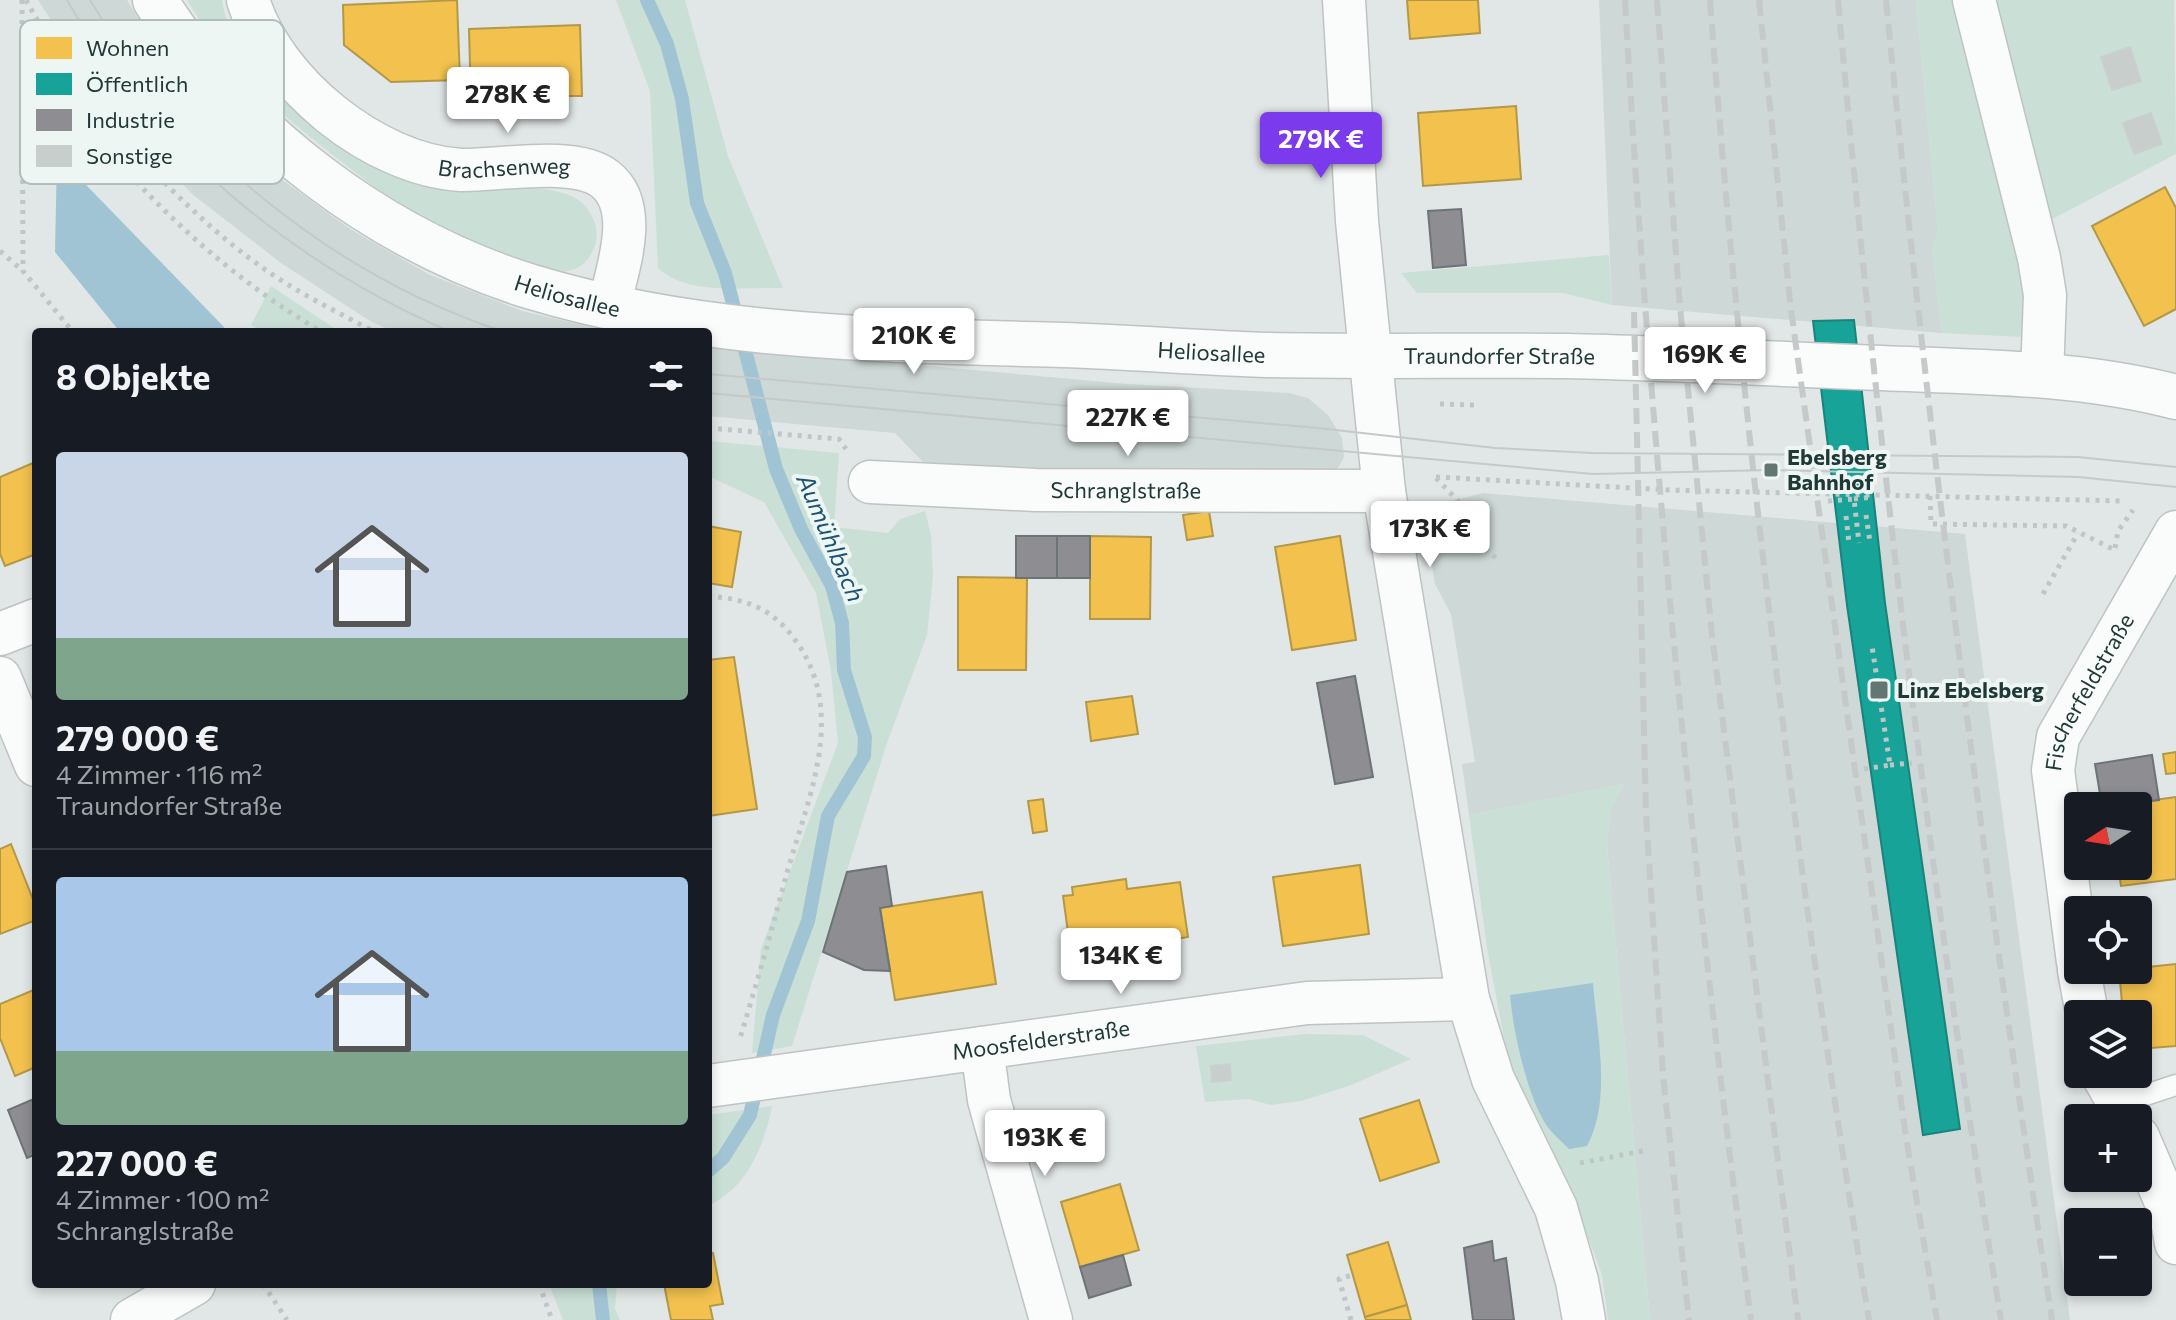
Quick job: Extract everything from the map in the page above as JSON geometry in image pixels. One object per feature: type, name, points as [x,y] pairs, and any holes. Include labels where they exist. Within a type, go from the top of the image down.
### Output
[{"type":"street","name":"Heliosallee","points":[[155,0],[170,20]]},
{"type":"street","name":"Brachsenweg","points":[[248,0],[256,20]]},
{"type":"street","points":[[1344,0],[1357,221],[1384,491],[1468,999],[1493,1079],[1556,1208],[1577,1281],[1584,1320]]},
{"type":"street","points":[[1974,0],[2039,258],[2045,295],[2042,375]]},
{"type":"street","name":"Brachsenweg","points":[[284,62],[316,101],[367,141],[420,163],[446,168],[578,169],[605,179],[620,202],[625,230],[609,306]]},
{"type":"street","name":"Heliosallee","points":[[284,147],[349,198],[449,253],[529,286],[609,306],[714,325],[769,331],[958,344],[1062,345],[1267,355],[1370,354]]},
{"type":"street","name":"Traundorfer Straße","points":[[1370,354],[1574,356],[2042,375],[2176,397]]},
{"type":"street","name":"Schranglstraße","points":[[870,482],[1036,490],[1384,491]]},
{"type":"street","name":"Fischerfeldstraße","points":[[2069,896],[2053,770],[2058,737],[2176,532]]},
{"type":"street","points":[[0,634],[32,622]]},
{"type":"street","points":[[0,678],[32,755]]},
{"type":"street","name":"Moosfelderstraße","points":[[742,1073],[982,1048],[1307,1003],[1468,999]]},
{"type":"street","points":[[982,1048],[989,1100],[1051,1320]]},
{"type":"street","points":[[2152,1174],[2171,1214],[2176,1243]]},
{"type":"street","points":[[132,1320],[187,1288]]},
{"type":"lane","points":[[2131,1104],[2176,1085]]},
{"type":"path","points":[[24,0],[24,20]]},
{"type":"path","points":[[24,0],[38,20]]},
{"type":"path","points":[[23,184],[23,271]]},
{"type":"path","points":[[139,184],[170,218],[235,274],[316,328]]},
{"type":"path","points":[[169,184],[263,268],[368,328]]},
{"type":"path","points":[[0,251],[23,271],[70,328]]},
{"type":"path","points":[[1439,404],[1474,405]]},
{"type":"path","points":[[712,428],[799,436]]},
{"type":"path","points":[[712,433],[718,429]]},
{"type":"path","points":[[1496,558],[1468,535],[1462,505],[1436,477],[1668,490],[2122,501]]},
{"type":"path","points":[[1930,496],[1931,524],[2066,526],[2115,550]]},
{"type":"path","points":[[1828,501],[1879,497]]},
{"type":"path","points":[[1854,499],[1859,543]]},
{"type":"path","points":[[1866,515],[1870,542]]},
{"type":"path","points":[[1846,516],[1849,543]]},
{"type":"path","points":[[2043,594],[2078,533]]},
{"type":"path","points":[[712,597],[753,603],[778,619],[810,665],[820,699],[822,721],[817,776],[742,1073]]},
{"type":"path","points":[[1872,646],[1890,765]]},
{"type":"path","points":[[1864,769],[1912,763]]},
{"type":"path","points":[[1565,1166],[1643,1151]]},
{"type":"path","points":[[1351,1320],[1339,1279],[1352,1275]]},
{"type":"path","points":[[266,1288],[287,1320]]},
{"type":"path","points":[[540,1288],[552,1320]]},
{"type":"shaded area","points":[[38,0],[127,0],[139,20],[51,20]]},
{"type":"shaded area","points":[[1599,0],[1916,0],[1938,230],[1932,249],[1942,333],[1612,305]]},
{"type":"shaded area","points":[[284,181],[350,229],[430,275],[522,311],[595,328],[386,328],[370,321],[281,263],[182,184],[284,184]]},
{"type":"shaded area","points":[[712,346],[1127,384],[1289,393],[1308,398],[1328,415],[1342,438],[1344,457],[1338,468],[1325,473],[945,468],[924,463],[895,433],[712,416]]},
{"type":"shaded area","points":[[1483,493],[1965,534],[2064,1275],[2064,1296],[2067,1296],[2070,1320],[1650,1320],[1607,846],[1610,812],[1623,784],[1469,815],[1462,764],[1475,762],[1451,614],[1435,584],[1426,529],[1428,514],[1440,504]]},
{"type":"green space","points":[[187,0],[222,0],[228,20],[200,20]]},
{"type":"green space","points":[[616,0],[685,0],[728,156],[783,288],[700,286],[670,277],[658,268],[650,91]]},
{"type":"green space","points":[[1916,0],[1959,0],[1992,122],[2015,224],[2026,309],[2022,337],[1942,333],[1932,249],[1938,230]]},
{"type":"green space","points":[[1985,0],[2174,0],[2176,154],[2041,225]]},
{"type":"green space","points":[[284,96],[330,135],[362,156],[418,184],[459,189],[533,188],[574,197],[587,208],[593,219],[596,241],[583,264],[569,271],[529,266],[411,214],[284,115]]},
{"type":"green space","points":[[1609,255],[1612,305],[1563,293],[1417,293],[1401,273]]},
{"type":"green space","points":[[271,286],[334,328],[257,328],[251,325]]},
{"type":"green space","points":[[712,441],[839,453],[834,527],[888,533],[900,519],[925,511],[931,535],[933,576],[927,635],[887,743],[792,1046],[752,1053],[761,949],[838,743],[831,671],[816,593],[764,502],[712,478]]},
{"type":"green space","points":[[1624,783],[1610,813],[1607,846],[1650,1320],[1608,1320],[1602,1275],[1571,1191],[1534,1128],[1506,1049],[1487,948],[1469,815]]},
{"type":"green space","points":[[1305,1034],[1363,1035],[1411,1059],[1349,1086],[1301,1101],[1271,1105],[1248,1099],[1205,1102],[1196,1046]]},
{"type":"green space","points":[[772,1106],[752,1164],[734,1188],[712,1204],[712,1114]]},
{"type":"green space","points":[[551,1288],[617,1288],[615,1309],[620,1320],[563,1320]]},
{"type":"water","points":[[56,184],[85,184],[224,327],[117,328],[55,252]]},
{"type":"water","points":[[1593,983],[1601,1066],[1599,1108],[1587,1146],[1569,1149],[1547,1126],[1533,1098],[1518,1044],[1510,995]]},
{"type":"building: Wohnen","points":[[457,0],[460,80],[391,82],[344,45],[343,5]]},
{"type":"building: Wohnen","points":[[1407,0],[1478,0],[1480,33],[1410,39]]},
{"type":"building: Wohnen","points":[[580,25],[582,96],[561,96],[561,108],[507,110],[506,100],[471,101],[469,29]]},
{"type":"building: Wohnen","points":[[1516,106],[1521,179],[1423,186],[1418,113]]},
{"type":"building: Wohnen","points":[[2165,187],[2176,208],[2176,309],[2144,326],[2092,226]]},
{"type":"building: Wohnen","points":[[32,463],[32,556],[5,566],[0,554],[0,477]]},
{"type":"building: Wohnen","points":[[1209,511],[1213,536],[1187,540],[1183,515]]},
{"type":"building: Wohnen","points":[[712,527],[741,532],[732,587],[712,584]]},
{"type":"building: Wohnen","points":[[1090,536],[1151,537],[1150,619],[1090,619]]},
{"type":"building: Wohnen","points":[[1340,536],[1356,640],[1292,650],[1275,547]]},
{"type":"building: Wohnen","points":[[958,577],[1027,578],[1026,670],[958,670]]},
{"type":"building: Wohnen","points":[[734,657],[757,809],[712,815],[712,660]]},
{"type":"building: Wohnen","points":[[1132,696],[1138,734],[1091,741],[1086,702]]},
{"type":"building: Wohnen","points":[[2176,752],[2176,773],[2166,774],[2163,754]]},
{"type":"building: Wohnen","points":[[2176,797],[2176,879],[2121,886],[2120,880],[2152,880],[2152,800]]},
{"type":"building: Wohnen","points":[[1043,799],[1047,831],[1033,833],[1028,801]]},
{"type":"building: Wohnen","points":[[11,844],[32,897],[32,922],[0,934],[0,849]]},
{"type":"building: Wohnen","points":[[1360,865],[1369,934],[1283,946],[1273,877]]},
{"type":"building: Wohnen","points":[[1126,879],[1127,889],[1180,882],[1188,937],[1140,945],[1142,962],[1081,970],[1078,953],[1071,954],[1063,896],[1073,895],[1072,887]]},
{"type":"building: Wohnen","points":[[982,892],[996,984],[895,1000],[880,908]]},
{"type":"building: Wohnen","points":[[2176,964],[2176,1046],[2152,1048],[2152,1000],[2122,1000],[2120,984],[2152,984],[2152,967]]},
{"type":"building: Wohnen","points":[[32,991],[32,1069],[15,1076],[0,1038],[0,1004]]},
{"type":"building: Wohnen","points":[[1419,1100],[1439,1162],[1380,1181],[1360,1119]]},
{"type":"building: Wohnen","points":[[1120,1184],[1139,1250],[1080,1267],[1061,1202]]},
{"type":"building: Wohnen","points":[[1388,1242],[1407,1305],[1365,1317],[1347,1255]]},
{"type":"building: Wohnen","points":[[712,1253],[723,1304],[710,1306],[713,1320],[671,1320],[665,1288],[712,1288]]},
{"type":"building: Wohnen","points":[[1407,1305],[1411,1320],[1366,1320],[1365,1317]]},
{"type":"building: Öffentlich","points":[[1854,320],[1885,603],[1960,1129],[1923,1135],[1847,605],[1813,321]]},
{"type":"building: Industrie","points":[[1461,209],[1466,265],[1433,268],[1428,211]]},
{"type":"building: Industrie","points":[[1016,536],[1057,536],[1057,578],[1016,578]]},
{"type":"building: Industrie","points":[[1057,536],[1090,536],[1090,578],[1057,578]]},
{"type":"building: Industrie","points":[[1355,676],[1373,777],[1335,784],[1317,683]]},
{"type":"building: Industrie","points":[[2152,755],[2159,800],[2152,801],[2152,792],[2100,792],[2095,764]]},
{"type":"building: Industrie","points":[[886,866],[892,906],[880,908],[890,971],[864,970],[823,952],[847,872]]},
{"type":"building: Industrie","points":[[32,1100],[32,1156],[27,1158],[8,1110]]},
{"type":"building: Industrie","points":[[1492,1241],[1494,1261],[1506,1258],[1514,1320],[1473,1320],[1464,1248]]},
{"type":"building: Industrie","points":[[1123,1255],[1131,1285],[1089,1298],[1080,1267]]},
{"type":"building: Sonstige","points":[[2130,47],[2141,81],[2112,90],[2101,57]]},
{"type":"building: Sonstige","points":[[2151,113],[2162,144],[2134,154],[2123,123]]},
{"type":"building: Sonstige","points":[[1230,1064],[1231,1080],[1212,1082],[1211,1066]]},
{"type":"waterway","name":"Aumühlbach","points":[[647,0],[667,44],[682,99],[697,203],[725,273],[776,469],[801,529],[832,586],[842,623],[844,670],[865,737],[864,756],[828,816],[808,921],[773,1015],[750,1115],[723,1158],[712,1168]]},
{"type":"waterway","name":"Aumühlbach","points":[[599,1288],[603,1320]]},
{"type":"tram line","points":[[67,0],[80,20]]},
{"type":"tram line","points":[[90,0],[103,20]]},
{"type":"tram line","points":[[219,184],[283,237],[337,273],[393,305],[442,328]]},
{"type":"tram line","points":[[247,184],[324,243],[382,279],[495,328]]},
{"type":"tram line","points":[[712,374],[1318,428],[1495,448],[1592,453],[2078,457],[2176,467]]},
{"type":"tram line","points":[[712,393],[1593,474],[1771,470],[2078,477],[2176,487]]},
{"type":"railway","points":[[1625,0],[1647,331],[1676,661],[1710,991],[1751,1320]]},
{"type":"railway","points":[[1657,0],[1680,307],[1712,635],[1798,1320]]},
{"type":"railway","points":[[1710,0],[1739,331],[1775,662],[1819,991],[1869,1320]]},
{"type":"railway","points":[[1759,0],[1791,310],[1906,1137],[1937,1320]]},
{"type":"railway","points":[[1838,0],[1870,331],[1908,662],[1951,991],[2001,1320]]},
{"type":"railway","points":[[1886,0],[1960,661],[2052,1320]]},
{"type":"railway","points":[[1634,312],[1646,814],[1663,1075],[1689,1320]]},
{"type":"place","name":"Ebelsberg Bahnhof","points":[[1771,470]]},
{"type":"place","name":"Linz Ebelsberg","points":[[1879,690]]}]
